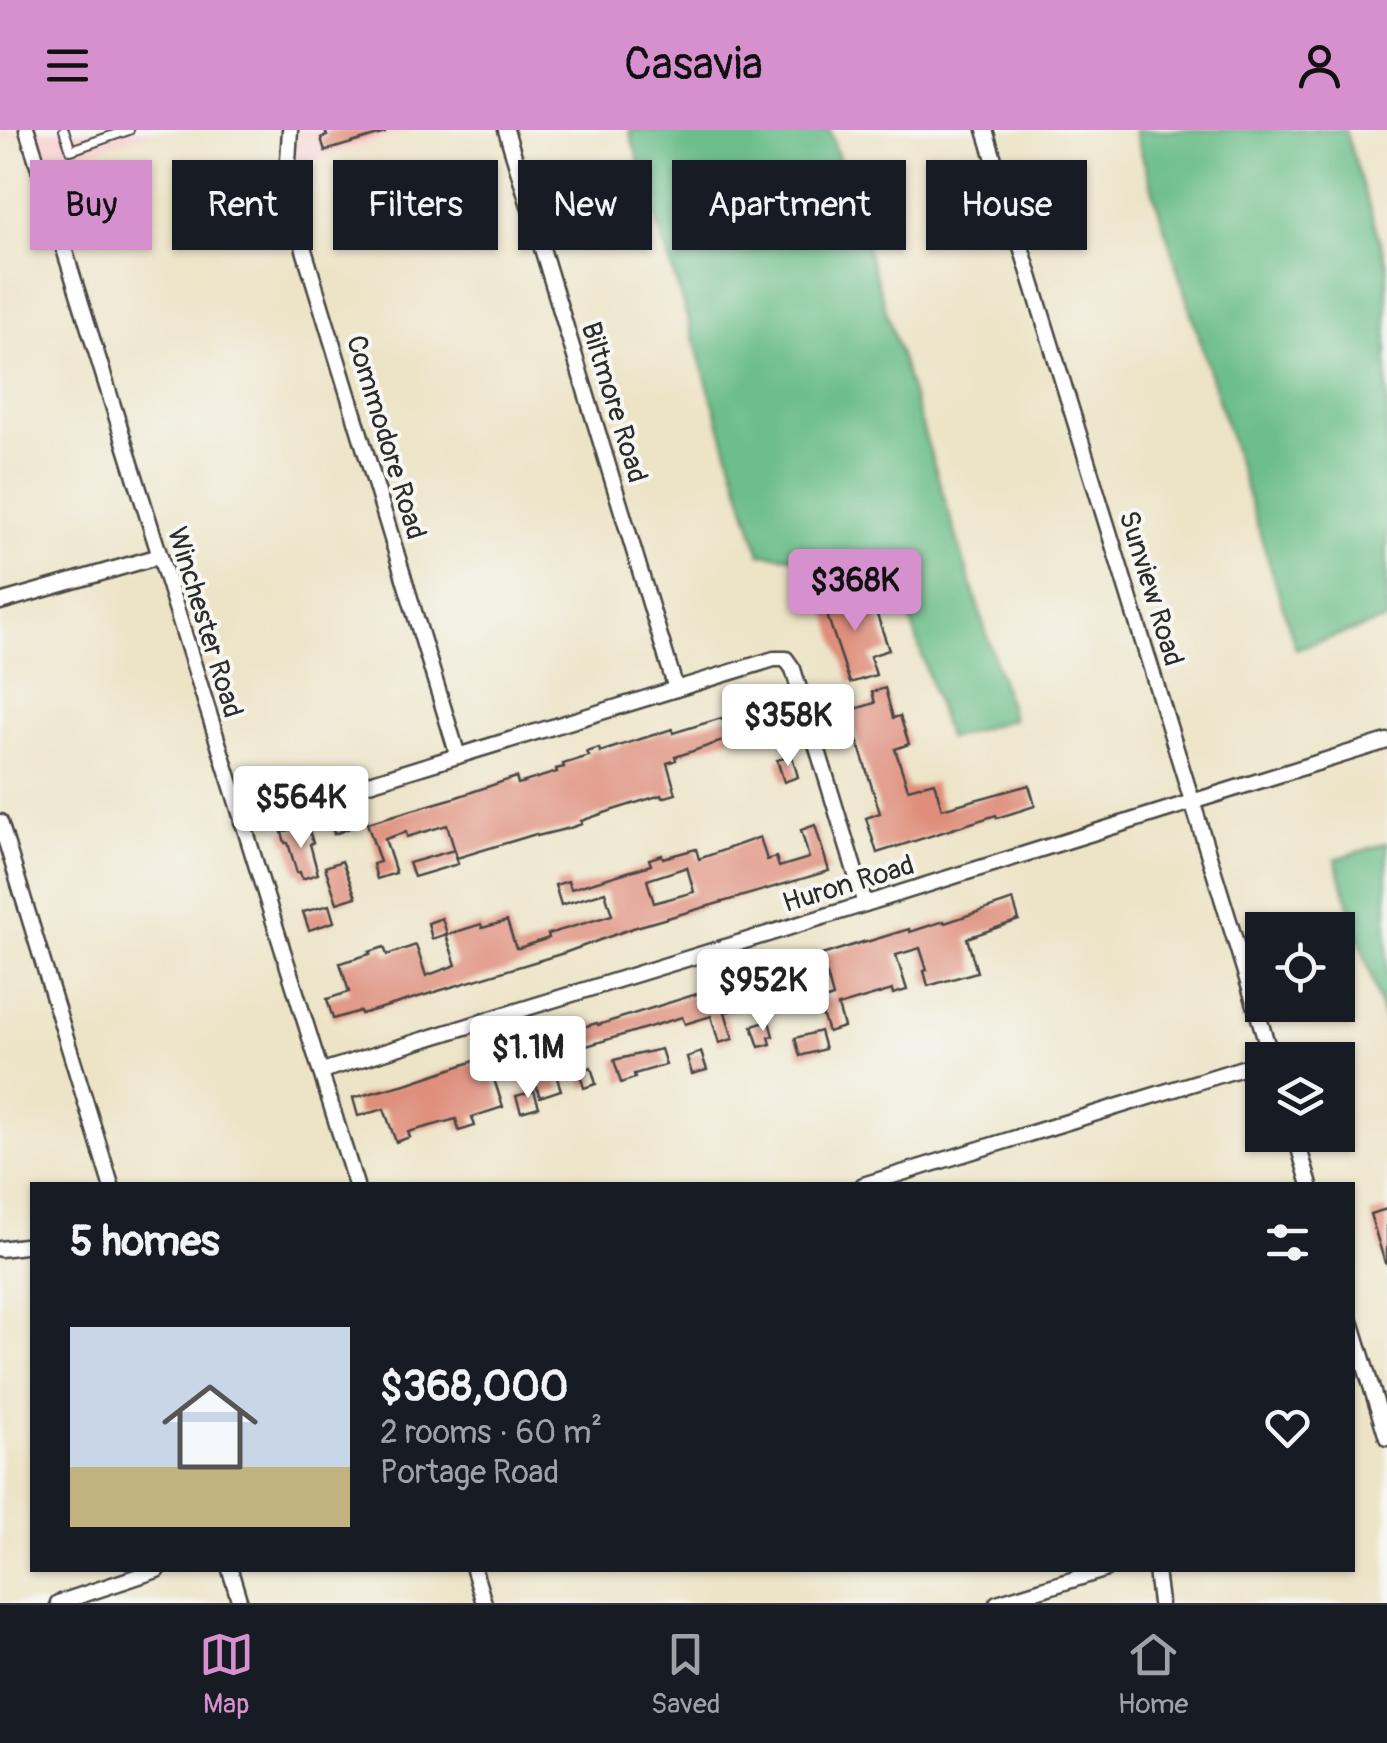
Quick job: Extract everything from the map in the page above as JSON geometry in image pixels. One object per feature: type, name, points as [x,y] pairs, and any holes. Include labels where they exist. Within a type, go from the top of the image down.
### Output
[{"type":"street","name":"Winchester Road","points":[[27,130],[355,1182]]},
{"type":"street","name":"Commodore Road","points":[[290,130],[287,177],[291,207],[458,756]]},
{"type":"street","name":"Biltmore Road","points":[[506,130],[676,689]]},
{"type":"street","name":"Sunview Road","points":[[986,130],[1264,1042]]},
{"type":"street","points":[[0,602],[160,556]]},
{"type":"street","points":[[242,822],[774,659],[786,659],[866,904]]},
{"type":"street","name":"Huron Road","points":[[322,1070],[1387,741]]},
{"type":"street","points":[[0,822],[110,1182]]},
{"type":"street","points":[[874,1182],[1245,1067]]},
{"type":"street","points":[[1300,1152],[1309,1182]]},
{"type":"street","points":[[0,1248],[30,1244]]},
{"type":"street","points":[[1355,1334],[1387,1438]]},
{"type":"street","points":[[58,1603],[151,1572]]},
{"type":"street","points":[[231,1572],[240,1603]]},
{"type":"street","points":[[475,1572],[484,1603]]},
{"type":"street","points":[[997,1603],[1098,1572]]},
{"type":"street","points":[[1156,1572],[1160,1603]]},
{"type":"lane","points":[[64,130],[70,150],[129,130]]},
{"type":"shaded area","points":[[0,130],[27,130],[0,138]]},
{"type":"shaded area","points":[[27,130],[160,130],[62,160],[37,160]]},
{"type":"shaded area","points":[[290,130],[411,130],[313,161],[288,160]]},
{"type":"green space","points":[[629,130],[830,130],[839,160],[672,160],[672,250],[867,250],[1013,719],[948,739],[894,566],[760,554],[652,204],[652,160],[638,160]]},
{"type":"green space","points":[[1134,130],[1345,130],[1387,264],[1387,620],[1296,649]]},
{"type":"green space","points":[[1387,843],[1387,1029],[1355,924],[1355,912],[1351,912],[1335,859]]},
{"type":"building","points":[[325,130],[385,133],[325,151],[321,138],[327,136]]},
{"type":"building","points":[[842,587],[849,610],[873,603],[889,650],[870,656],[876,675],[850,683],[820,594]]},
{"type":"building","points":[[885,688],[893,718],[900,716],[909,744],[895,749],[908,789],[934,782],[942,809],[1029,785],[1035,806],[877,853],[866,818],[880,813],[848,711],[875,703],[872,692]]},
{"type":"building","points":[[775,697],[782,718],[744,729],[746,733],[667,763],[676,794],[662,798],[661,795],[570,828],[457,858],[447,825],[407,837],[406,832],[385,839],[396,873],[377,879],[373,864],[380,862],[367,823],[516,777],[518,784],[557,772],[563,764],[589,756],[587,752],[599,748],[600,752],[672,729],[673,733],[745,711],[744,706]]},
{"type":"building","points":[[792,756],[798,777],[784,782],[777,760]]},
{"type":"building","points":[[343,816],[348,829],[334,834],[330,820]]},
{"type":"building","points":[[815,825],[829,871],[392,1005],[333,1019],[327,999],[349,992],[340,963],[384,947],[387,955],[416,945],[426,976],[456,965],[446,935],[507,921],[519,948],[549,938],[548,934],[612,915],[605,892],[561,905],[555,885],[568,881],[571,889],[651,865],[649,859],[662,855],[663,858],[696,849],[699,859],[760,837],[767,860],[776,857],[779,867],[809,858],[801,830]],"holes":[[[687,867],[694,892],[654,903],[647,880]]]},
{"type":"building","points":[[308,827],[313,843],[310,844],[318,874],[302,879],[282,832]]},
{"type":"building","points":[[454,850],[458,864],[414,877],[409,863]]},
{"type":"building","points":[[342,861],[356,897],[337,903],[325,867]]},
{"type":"building","points":[[1013,900],[1019,920],[967,938],[977,972],[928,986],[920,948],[896,955],[907,990],[893,994],[892,990],[838,1006],[844,1027],[828,1032],[818,1002],[833,997],[827,975],[820,976],[734,1004],[736,1009],[725,1012],[733,1039],[719,1043],[711,1016],[685,1024],[682,1017],[550,1057],[561,1090],[540,1097],[529,1066],[493,1076],[503,1107],[472,1117],[475,1126],[459,1131],[456,1119],[408,1132],[410,1137],[396,1142],[384,1109],[358,1116],[353,1098]]},
{"type":"building","points":[[329,905],[334,922],[309,930],[303,912]]},
{"type":"building","points":[[442,918],[447,934],[432,939],[428,923]]},
{"type":"building","points":[[769,1021],[771,1044],[759,1047],[752,1026]]},
{"type":"building","points":[[820,1031],[825,1049],[800,1056],[795,1038]]},
{"type":"building","points":[[661,1049],[666,1065],[634,1074],[635,1078],[621,1083],[614,1060]]},
{"type":"building","points":[[701,1052],[707,1070],[692,1074],[687,1057]]},
{"type":"building","points":[[591,1067],[596,1084],[584,1088],[579,1071]]},
{"type":"building","points":[[534,1091],[539,1107],[521,1112],[516,1096]]},
{"type":"building","points":[[1387,1209],[1387,1263],[1385,1263],[1370,1214]]}]
